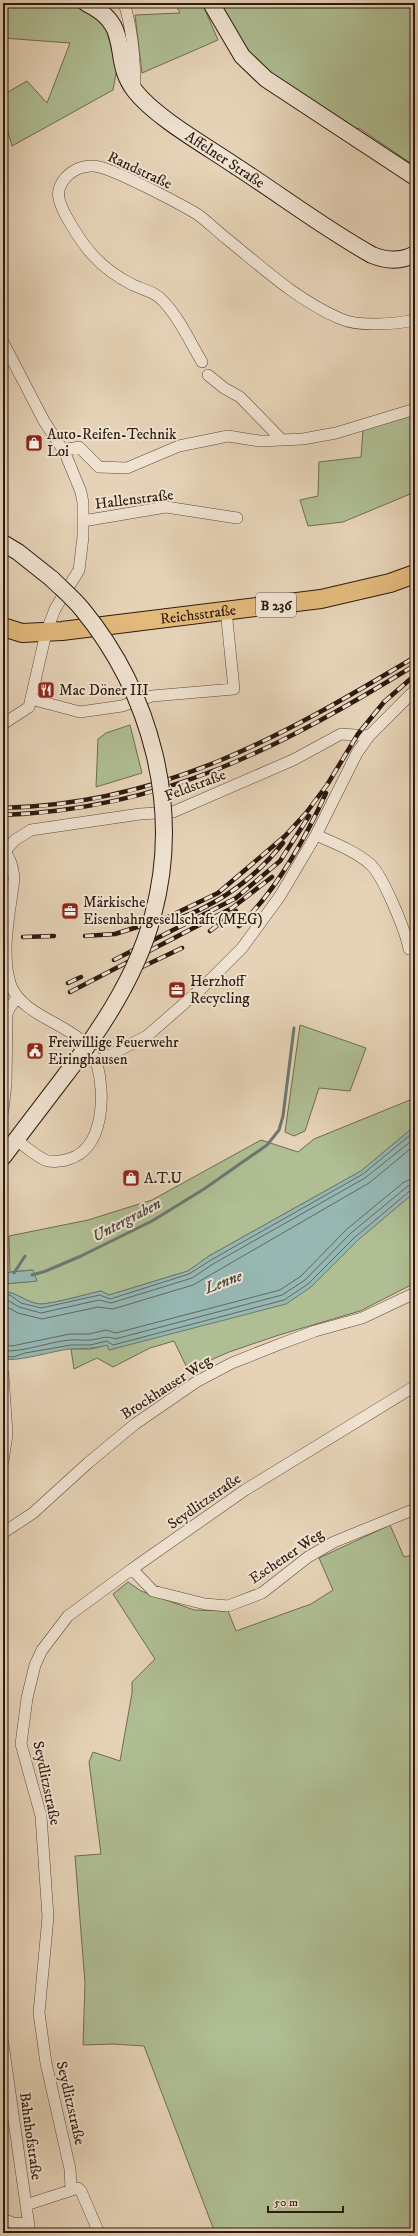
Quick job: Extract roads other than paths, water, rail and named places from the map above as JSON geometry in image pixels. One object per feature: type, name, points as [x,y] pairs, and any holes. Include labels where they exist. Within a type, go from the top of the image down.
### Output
[{"type":"main road","name":"Affelner Straße","points":[[86,3],[104,13],[114,26],[125,72],[135,91],[169,120],[360,249],[376,257],[389,260],[406,258],[415,254]]},
{"type":"main road","points":[[211,3],[242,56],[258,72],[278,88],[415,177]]},
{"type":"main road","points":[[3,543],[18,552],[52,579],[81,608],[104,638],[126,675],[143,712],[158,770],[164,836],[161,878],[153,916],[136,963],[88,1047],[3,1157]]},
{"type":"main road","name":"Reichsstraße","points":[[3,627],[22,633],[46,632],[322,599],[390,582],[415,574]]},
{"type":"street","points":[[124,3],[129,20],[135,64],[135,91]]},
{"type":"street","name":"Randstraße","points":[[202,362],[180,324],[164,301],[150,290],[133,285],[106,270],[87,250],[65,214],[58,196],[60,186],[71,172],[85,167],[103,168],[197,215],[288,288],[316,307],[343,320],[378,324],[415,320]]},
{"type":"street","name":"Hallenstraße","points":[[3,342],[44,421],[63,450],[81,492],[83,544],[79,570],[75,579],[55,609],[46,632],[30,703]]},
{"type":"street","points":[[208,375],[240,397],[282,440]]},
{"type":"street","points":[[63,450],[79,447],[99,467],[127,468],[179,446],[228,436],[259,441],[282,440],[336,433],[415,409]]},
{"type":"street","name":"Hallenstraße","points":[[83,522],[166,507],[237,518]]},
{"type":"street","points":[[3,724],[30,703],[80,712],[122,706],[152,696],[234,689],[226,610]]},
{"type":"street","points":[[96,1062],[147,1036],[203,987],[242,948],[280,896],[316,834],[357,753],[368,736],[415,690]]},
{"type":"street","name":"Feldstraße","points":[[4,850],[15,840],[31,830],[140,814],[173,812],[293,760],[341,734],[368,736]]},
{"type":"street","points":[[316,834],[351,852],[370,864],[378,873],[406,933],[409,949]]},
{"type":"street","points":[[4,850],[10,860],[14,879],[4,950],[5,965],[11,987],[18,997],[30,1008],[90,1049],[96,1062],[100,1079],[101,1103],[99,1120],[90,1144],[75,1157],[64,1161],[46,1161],[16,1139]]},
{"type":"street","points":[[3,1110],[6,1083],[7,1014],[10,1007],[18,997]]},
{"type":"street","name":"Brockhauser Weg","points":[[3,1533],[33,1513],[88,1463],[135,1424],[196,1382],[232,1363],[261,1351],[315,1331],[362,1318],[415,1293]]},
{"type":"street","points":[[3,1374],[7,1434],[3,1462]]},
{"type":"street","name":"Seydlitzstraße","points":[[71,2189],[70,2168],[46,2063],[39,2013],[48,1917],[41,1816],[24,1759],[22,1736],[27,1698],[35,1665],[42,1650],[68,1616],[132,1569],[245,1490],[415,1386]]},
{"type":"street","name":"Eschener Weg","points":[[132,1569],[153,1591],[205,1604],[228,1606],[262,1593],[308,1557],[334,1542],[415,1509]]},
{"type":"street","name":"Bahnhofstraße","points":[[3,2044],[29,2228]]},
{"type":"street","points":[[26,2205],[71,2189],[78,2188],[81,2191],[99,2233]]},
{"type":"street","points":[[3,2219],[29,2228]]},
{"type":"water","name":"Lenne","points":[[415,1126],[415,1192],[358,1240],[311,1287],[286,1304],[109,1350],[107,1345],[93,1348],[62,1350],[18,1359],[3,1359],[3,1292],[12,1293],[30,1302],[46,1304],[101,1291],[109,1295],[188,1271],[209,1256],[361,1171]]},
{"type":"water","points":[[33,1270],[37,1281],[3,1284],[3,1273]]},
{"type":"waterway","name":"Untergraben","points":[[32,1275],[46,1271],[81,1256],[152,1221],[204,1189],[267,1145],[279,1130],[283,1116],[294,1028]]},
{"type":"waterway","points":[[14,1273],[25,1256]]},
{"type":"railway","points":[[3,808],[61,804],[116,794],[168,780],[219,761],[268,739],[317,714],[415,657]]},
{"type":"railway","points":[[3,815],[61,810],[116,801],[169,787],[268,747],[317,722],[415,665]]},
{"type":"railway","points":[[85,936],[115,934],[166,918],[218,893],[285,836],[306,813],[327,785],[358,734],[384,702],[415,675]]},
{"type":"railway","points":[[239,926],[277,881],[299,846],[326,793]]},
{"type":"railway","points":[[114,960],[236,898],[280,861],[309,816]]},
{"type":"railway","points":[[166,923],[200,910],[230,892],[258,870],[283,843]]},
{"type":"railway","points":[[70,992],[232,908],[272,877]]},
{"type":"railway","points":[[210,931],[236,911]]},
{"type":"railway","points":[[23,937],[54,936]]},
{"type":"railway","points":[[125,975],[182,948]]},
{"type":"railway","points":[[68,983],[81,977]]},
{"type":"place","name":"Auto-Reifen-Technik Loi","points":[[34,443]]},
{"type":"place","name":"Mac Döner III","points":[[46,690]]},
{"type":"place","name":"Märkische Eisenbahngesellschaft (MEG)","points":[[70,911]]},
{"type":"place","name":"Herzhoff Recycling","points":[[177,990]]},
{"type":"place","name":"Freiwillige Feuerwehr Eiringhausen","points":[[35,1051]]},
{"type":"place","name":"A.T.U","points":[[131,1178]]}]
